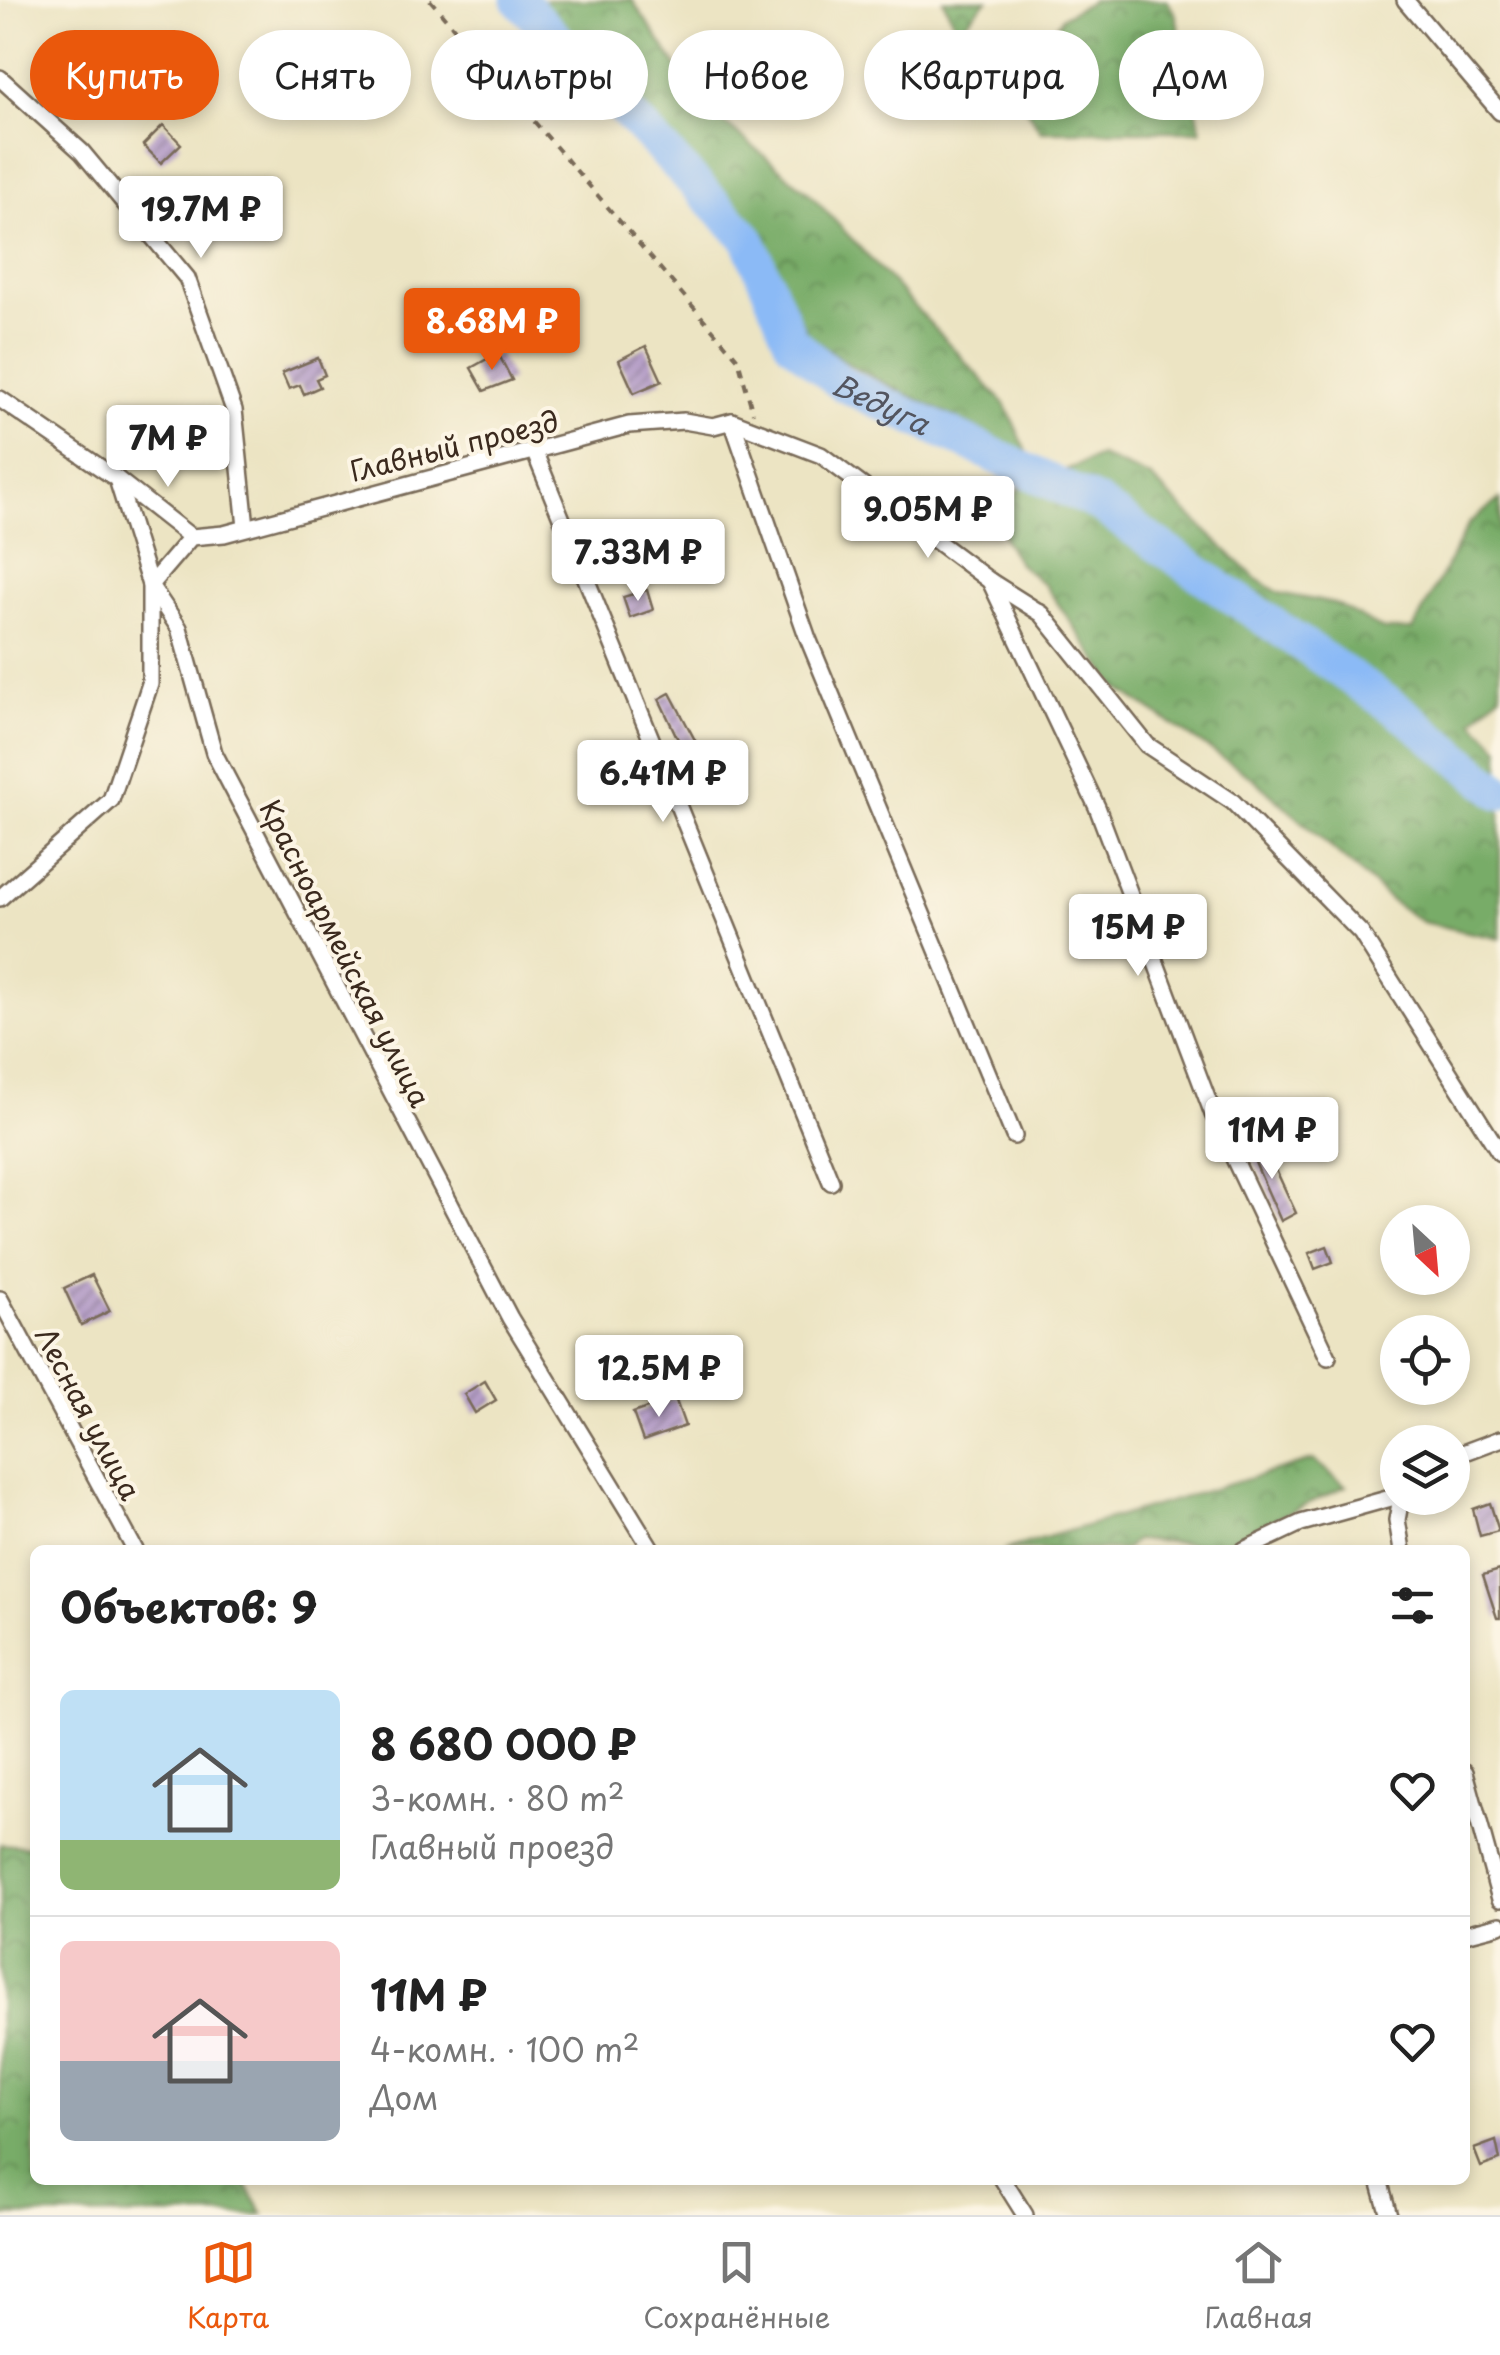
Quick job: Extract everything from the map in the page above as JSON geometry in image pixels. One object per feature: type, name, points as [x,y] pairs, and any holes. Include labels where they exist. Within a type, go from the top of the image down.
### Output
[{"type":"street","points":[[1405,0],[1500,112]]},
{"type":"street","points":[[0,78],[82,152],[186,278],[234,410],[246,526]]},
{"type":"street","points":[[0,399],[117,478],[191,537],[150,585],[150,684],[111,800],[0,898]]},
{"type":"street","name":"Главный проезд","points":[[191,537],[629,425],[684,422],[712,426],[732,421],[757,427],[820,455],[990,581],[1042,614],[1147,745],[1232,802],[1362,933],[1500,1152]]},
{"type":"street","points":[[732,421],[807,636],[1014,1136]]},
{"type":"street","points":[[535,452],[831,1182]]},
{"type":"street","name":"Красноармейская улица","points":[[117,478],[150,585],[179,628],[214,753],[354,1028],[510,1318],[649,1545]]},
{"type":"street","points":[[990,581],[1097,807],[1213,1114],[1328,1357]]},
{"type":"street","name":"Лесная улица","points":[[0,1299],[132,1545]]},
{"type":"street","points":[[1470,1450],[1500,1439]]},
{"type":"street","points":[[1255,1545],[1301,1523],[1380,1502]]},
{"type":"street","points":[[1397,1515],[1401,1545]]},
{"type":"street","points":[[1470,1790],[1500,1899]]},
{"type":"street","points":[[1470,1933],[1500,1924]]},
{"type":"street","points":[[1006,2185],[1025,2215]]},
{"type":"street","points":[[1380,2185],[1389,2215]]},
{"type":"path","points":[[430,0],[738,359],[757,427]]},
{"type":"green space","points":[[532,0],[632,0],[668,53],[668,120],[721,120],[809,193],[1005,404],[1028,454],[854,368],[807,334],[762,243],[646,120],[648,30],[560,30]]},
{"type":"green space","points":[[943,0],[987,0],[959,30]]},
{"type":"green space","points":[[1093,0],[1167,0],[1179,30],[1119,30],[1119,120],[1199,120],[1201,131],[1041,131],[1033,120],[1099,120],[1099,30],[1055,30],[1062,17]]},
{"type":"green space","points":[[1100,456],[1151,478],[1254,577],[1279,593],[1335,604],[1384,630],[1413,630],[1469,523],[1500,499],[1500,694],[1473,720],[1500,748],[1500,939],[1422,922],[1395,904],[1253,778],[1116,687],[1045,585],[1020,565],[1004,540],[1001,510],[1019,489]]},
{"type":"green space","points":[[1313,1460],[1346,1486],[1219,1545],[1135,1540],[1130,1545],[1020,1545]]},
{"type":"green space","points":[[0,1844],[30,1847],[30,2185],[246,2185],[264,2215],[0,2215]]},
{"type":"building","points":[[163,125],[181,144],[161,163],[143,145]]},
{"type":"building","points":[[646,346],[662,381],[634,393],[619,360]]},
{"type":"building","points":[[498,353],[512,380],[484,391],[471,368]]},
{"type":"building","points":[[318,358],[325,375],[316,379],[320,387],[304,394],[300,385],[289,389],[282,373]]},
{"type":"building","points":[[647,590],[653,610],[630,618],[623,597]]},
{"type":"building","points":[[670,693],[705,759],[691,767],[659,699]]},
{"type":"building","points":[[1263,1142],[1296,1213],[1281,1221],[1249,1149]]},
{"type":"building","points":[[1327,1246],[1333,1262],[1315,1269],[1309,1253]]},
{"type":"building","points":[[92,1275],[110,1311],[81,1325],[64,1288]]},
{"type":"building","points":[[485,1381],[496,1400],[475,1413],[464,1394]]},
{"type":"building","points":[[675,1398],[685,1426],[643,1441],[633,1413]]},
{"type":"building","points":[[1490,1503],[1499,1531],[1480,1536],[1473,1509]]},
{"type":"building","points":[[1500,1570],[1500,1618],[1497,1618],[1483,1575]]},
{"type":"building","points":[[1496,2141],[1500,2160],[1481,2167],[1474,2149]]},
{"type":"waterway","name":"Ведуга","points":[[519,0],[748,239],[791,341],[842,384],[1098,504],[1405,715],[1500,792]]}]
